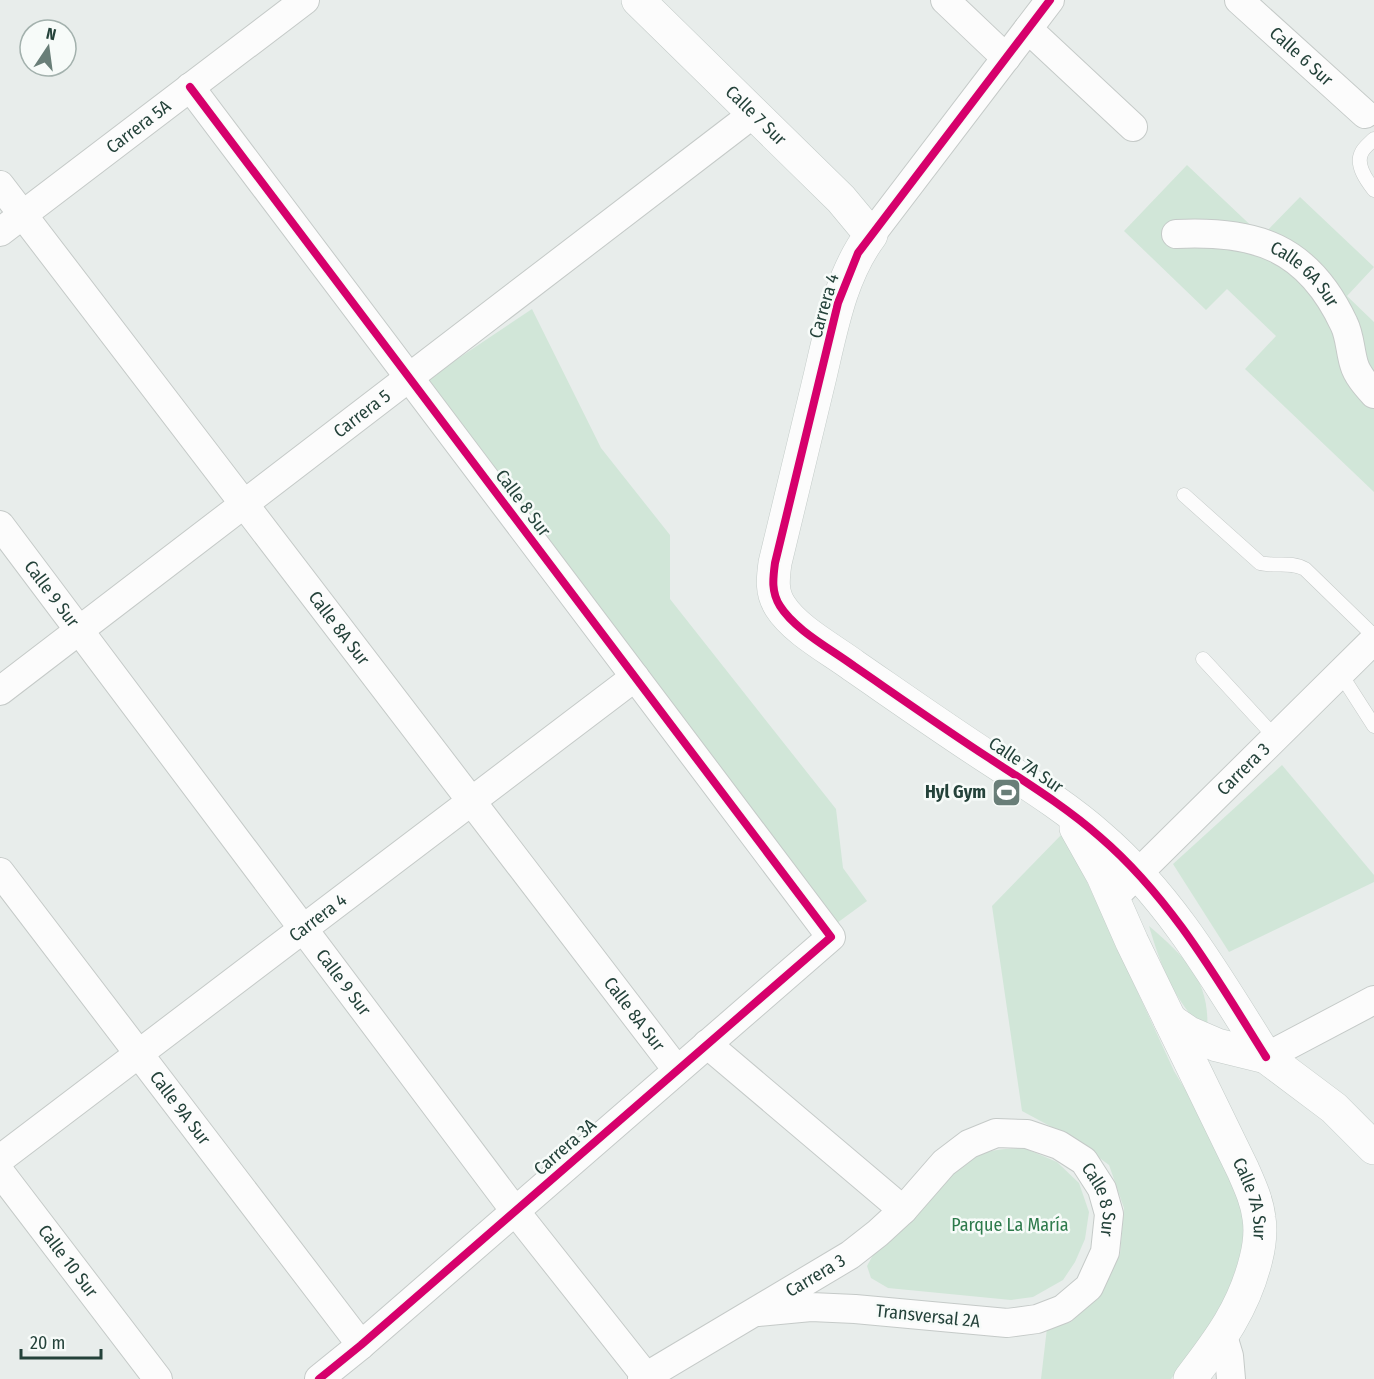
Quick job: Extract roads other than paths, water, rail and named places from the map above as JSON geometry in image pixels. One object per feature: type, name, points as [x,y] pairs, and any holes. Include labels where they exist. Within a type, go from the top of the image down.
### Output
[{"type":"street","name":"Carrera 5A","points":[[0,232],[305,0]]},
{"type":"street","name":"Calle 7 Sur","points":[[638,0],[841,199],[871,235]]},
{"type":"street","points":[[945,0],[1006,58]]},
{"type":"street","name":"Carrera 4","points":[[780,607],[774,594],[775,562],[838,303],[858,253],[1050,0]]},
{"type":"street","name":"Calle 6 Sur","points":[[1239,0],[1369,126]]},
{"type":"street","points":[[1028,29],[1133,127]]},
{"type":"street","name":"Calle 8 Sur","points":[[190,87],[831,937]]},
{"type":"street","name":"Carrera 5","points":[[0,691],[753,114]]},
{"type":"street","name":"Calle 8A Sur","points":[[0,185],[677,1070]]},
{"type":"street","name":"Calle 6A Sur","points":[[1176,234],[1209,233],[1257,241],[1289,254],[1304,265],[1320,282],[1345,325],[1354,364],[1374,394]]},
{"type":"street","name":"Calle 9 Sur","points":[[0,525],[515,1211],[645,1378]]},
{"type":"street","name":"Calle 7A Sur","points":[[780,607],[801,629],[925,716],[1055,801],[1101,837],[1184,928],[1220,985],[1217,1045],[1219,1095],[1224,1132]]},
{"type":"street","name":"Carrera 3","points":[[1113,898],[1374,638]]},
{"type":"street","name":"Carrera 4","points":[[0,1159],[635,677]]},
{"type":"street","name":"Calle 7A Sur","points":[[1055,801],[1082,836],[1255,1197],[1260,1220],[1258,1248],[1244,1298],[1223,1336],[1190,1379]]},
{"type":"street","name":"Calle 9A Sur","points":[[0,872],[361,1345]]},
{"type":"street","name":"Carrera 3A","points":[[319,1379],[831,937]]},
{"type":"street","points":[[1220,985],[1266,1057],[1334,1108],[1374,1148]]},
{"type":"street","points":[[1170,1020],[1189,1033],[1217,1045],[1266,1057],[1374,1000]]},
{"type":"street","points":[[707,1044],[903,1210]]},
{"type":"street","name":"Calle 8 Sur","points":[[969,1144],[996,1133],[1027,1134],[1059,1145],[1084,1161],[1102,1189],[1109,1214],[1105,1252],[1089,1287]]},
{"type":"street","name":"Carrera 3","points":[[645,1378],[850,1255],[903,1210],[944,1163],[969,1144]]},
{"type":"street","name":"Calle 10 Sur","points":[[0,1172],[158,1379]]},
{"type":"street","name":"Transversal 2A","points":[[758,1312],[811,1307],[1007,1323],[1037,1319],[1063,1309],[1089,1287]]},
{"type":"street","points":[[1223,1336],[1229,1356],[1231,1379]]},
{"type":"lane","points":[[1369,126],[1360,164],[1366,181],[1374,190]]},
{"type":"lane","points":[[1184,495],[1260,563],[1271,566],[1293,565],[1305,569],[1374,638]]},
{"type":"lane","points":[[1203,659],[1275,737]]},
{"type":"lane","points":[[1340,674],[1374,726]]},
{"type":"place","name":"Hyl Gym","points":[[1007,792]]},
{"type":"park label","name":"Parque La María","points":[[1010,1225]]}]
